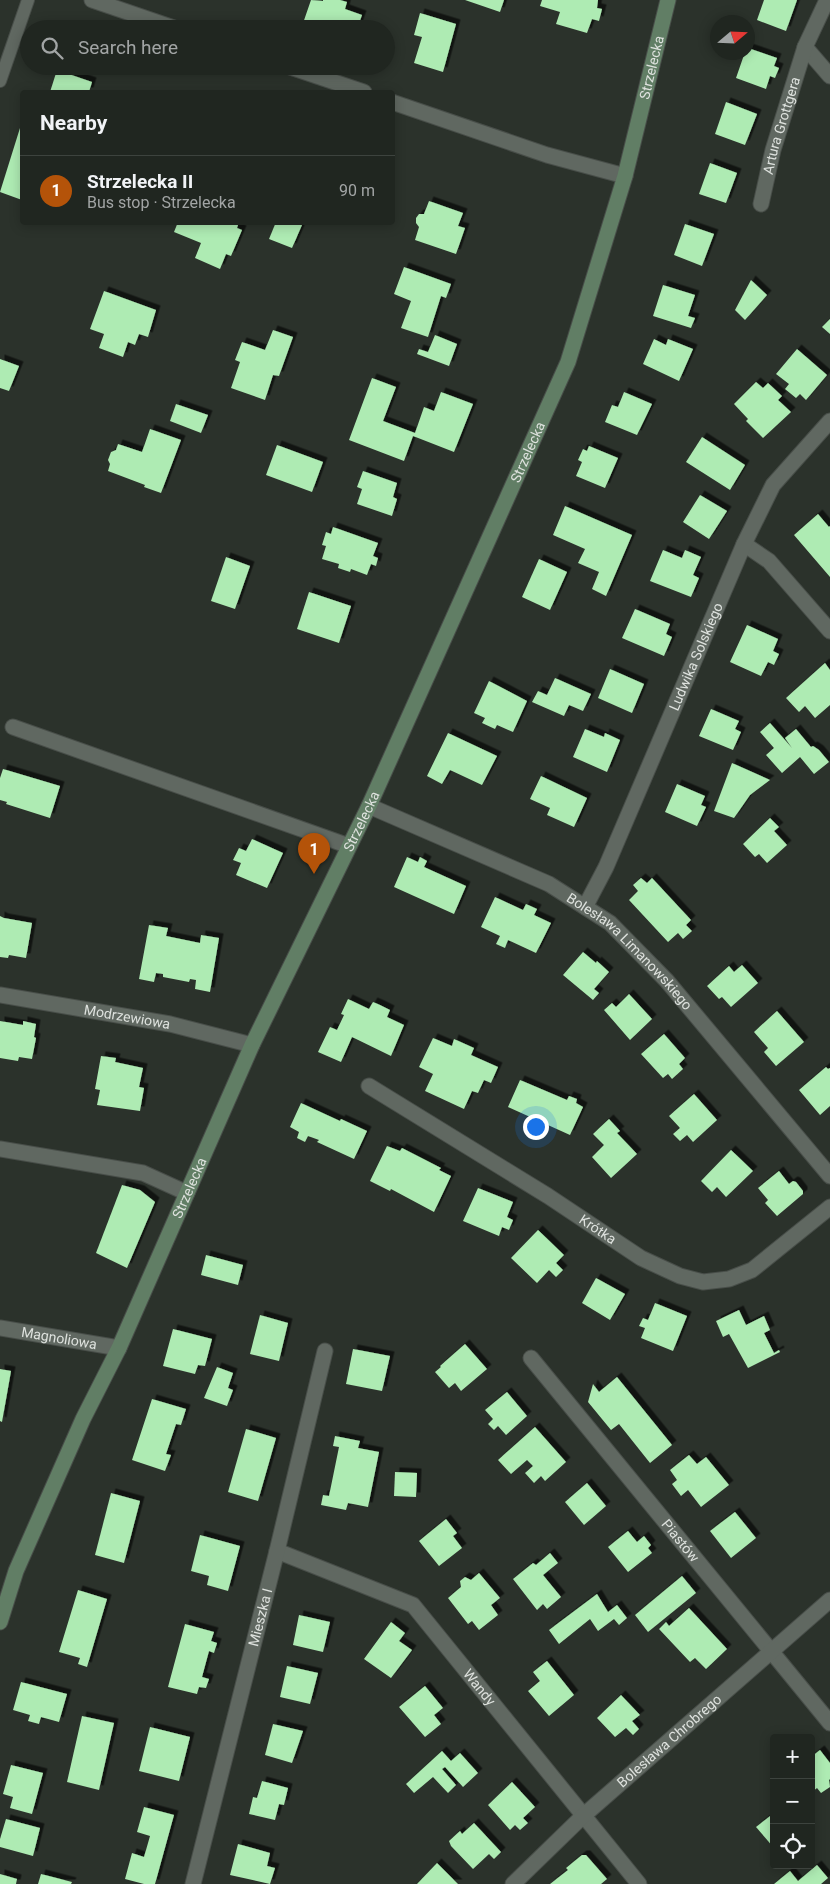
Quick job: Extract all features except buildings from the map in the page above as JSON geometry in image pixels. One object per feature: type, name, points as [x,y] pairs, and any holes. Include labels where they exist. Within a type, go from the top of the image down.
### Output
[{"type":"street","points":[[92,0],[151,20]]},
{"type":"street","name":"Strzelecka","points":[[0,1622],[16,1571],[83,1419],[119,1348],[252,1045],[369,806],[568,362],[625,176],[668,0]]},
{"type":"street","name":"Artura Grottgera","points":[[761,204],[773,150],[805,47],[826,0]]},
{"type":"street","points":[[805,47],[830,76]]},
{"type":"street","points":[[314,75],[358,90]]},
{"type":"street","points":[[395,103],[547,155],[625,176]]},
{"type":"street","name":"Ludwika Solskiego","points":[[585,907],[606,867],[744,544],[773,485],[830,420]]},
{"type":"street","points":[[744,544],[769,561],[830,631]]},
{"type":"street","points":[[13,727],[349,846]]},
{"type":"street","name":"Bolesława Limanowskiego","points":[[369,806],[549,884],[610,923],[667,981],[830,1176]]},
{"type":"street","name":"Modrzewiowa","points":[[0,995],[170,1024],[252,1045]]},
{"type":"street","name":"Krótka","points":[[368,1086],[548,1196],[640,1258],[680,1276],[703,1282],[729,1279],[752,1270],[830,1207]]},
{"type":"street","points":[[0,1149],[143,1173],[187,1193]]},
{"type":"street","name":"Magnoliowa","points":[[0,1328],[119,1348]]},
{"type":"street","name":"Mieszka I","points":[[193,1884],[325,1351]]},
{"type":"street","name":"Piastów","points":[[532,1358],[770,1652],[830,1723]]},
{"type":"street","name":"Wandy","points":[[277,1551],[413,1605],[639,1884]]},
{"type":"street","name":"Bolesława Chrobrego","points":[[513,1884],[583,1816],[830,1600]]},
{"type":"lane","points":[[21,20],[28,0]]},
{"type":"lane","points":[[0,81],[20,23]]},
{"type":"place","name":"Strzelecka II","points":[[314,874]]}]
